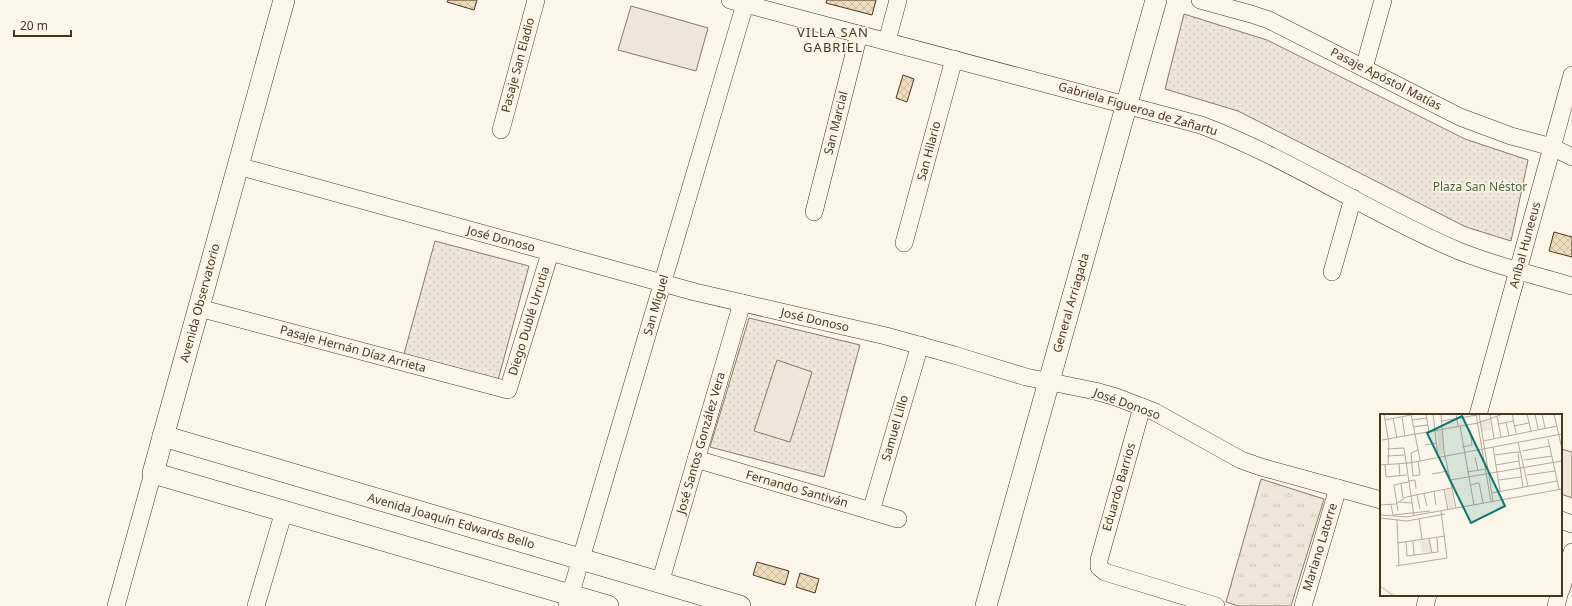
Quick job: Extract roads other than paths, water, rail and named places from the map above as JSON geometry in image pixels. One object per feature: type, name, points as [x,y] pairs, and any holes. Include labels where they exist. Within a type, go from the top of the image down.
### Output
[{"type":"street","name":"Avenida Observatorio","points":[[116,606],[284,0]]},
{"type":"street","name":"Pasaje San Eladio","points":[[500,130],[536,0]]},
{"type":"street","points":[[887,41],[898,0]]},
{"type":"street","name":"General Arriagada","points":[[986,606],[1156,0]]},
{"type":"street","name":"Pasaje Apóstol Matías","points":[[1200,0],[1269,20],[1476,123],[1511,136],[1552,147],[1572,157]]},
{"type":"street","points":[[1364,68],[1383,0]]},
{"type":"street","name":"Gabriela Figueroa de Zañartu","points":[[737,2],[1127,104],[1201,125],[1229,135],[1426,236],[1460,251],[1572,286]]},
{"type":"street","name":"San Miguel","points":[[569,601],[662,284],[737,2]]},
{"type":"street","name":"San Marcial","points":[[814,212],[859,34]]},
{"type":"street","name":"San Hilario","points":[[904,243],[954,59]]},
{"type":"street","name":"Aníbal Huneeus","points":[[1478,414],[1572,75]]},
{"type":"street","name":"José Donoso","points":[[238,166],[662,284],[920,345],[1049,383],[1095,391],[1142,407],[1173,422],[1241,460],[1261,467],[1380,500]]},
{"type":"street","points":[[1332,272],[1353,198]]},
{"type":"street","name":"Diego Dublé Urrutia","points":[[508,390],[550,252]]},
{"type":"street","name":"José Santos González Vera","points":[[660,583],[742,303]]},
{"type":"street","name":"Pasaje Hernán Díaz Arrieta","points":[[199,308],[508,390]]},
{"type":"street","name":"Samuel Lillo","points":[[871,511],[920,345]]},
{"type":"street","name":"Eduardo Barrios","points":[[1142,407],[1099,560],[1099,567],[1105,572],[1216,606]]},
{"type":"street","name":"Avenida Joaquín Edwards Bello","points":[[163,436],[740,606]]},
{"type":"street","name":"Fernando Santiván","points":[[696,459],[898,519]]},
{"type":"street","points":[[153,472],[284,511],[569,601],[608,606]]},
{"type":"street","name":"Mariano Latorre","points":[[1303,606],[1338,488]]},
{"type":"street","points":[[256,606],[284,511]]},
{"type":"street","points":[[1562,520],[1572,524]]},
{"type":"street","points":[[1562,587],[1572,552]]},
{"type":"street","points":[[1425,606],[1428,596]]},
{"type":"street","points":[[1556,606],[1560,596]]},
{"type":"district","name":"VILLA SAN GABRIEL","points":[[833,40]]},
{"type":"park label","name":"Plaza San Néstor","points":[[1480,187]]}]
